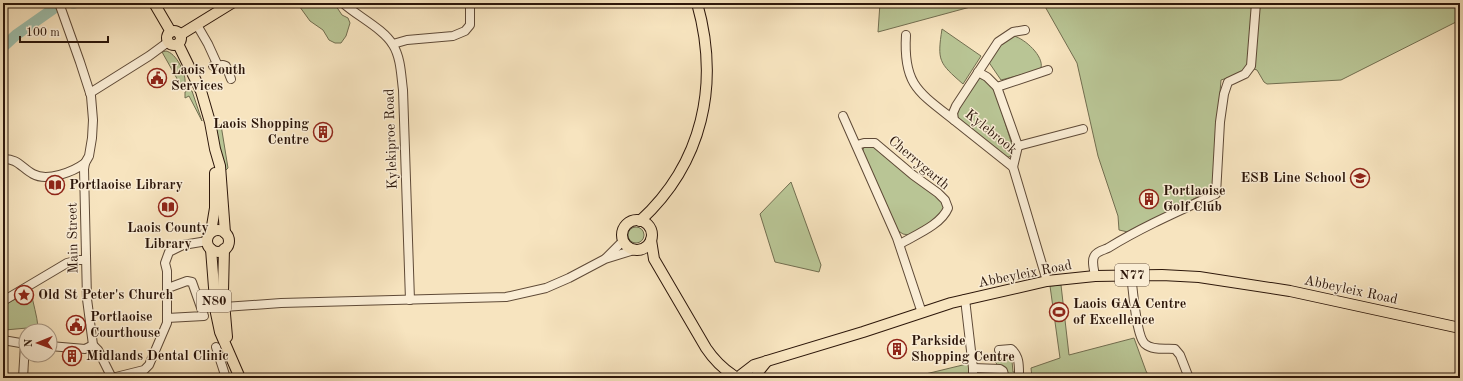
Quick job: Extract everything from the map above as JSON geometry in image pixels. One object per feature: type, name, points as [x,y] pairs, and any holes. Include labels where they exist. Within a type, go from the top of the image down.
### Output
[{"type":"main road","name":"N80","points":[[154,3],[196,81],[206,105],[220,166],[225,233],[228,238],[228,245],[224,249],[222,275],[229,350]]},
{"type":"main road","points":[[640,221],[656,206],[674,182],[689,157],[704,109],[707,89],[707,59],[701,16],[697,3]]},
{"type":"main road","points":[[174,38],[197,25],[226,5]]},
{"type":"main road","name":"N80","points":[[215,149],[215,208],[210,241],[216,313],[220,332],[240,378]]},
{"type":"main road","points":[[656,206],[651,230],[654,259],[713,358],[721,378]]},
{"type":"main road","points":[[651,230],[647,224],[640,221],[633,221],[627,224],[623,230],[623,241],[627,247],[637,250],[654,259]]},
{"type":"main road","points":[[224,249],[217,252],[210,241],[218,230],[225,233]]},
{"type":"main road","points":[[637,250],[647,246],[651,240]]},
{"type":"main road","name":"Abbeyleix Road","points":[[738,377],[754,365],[965,299],[1047,281],[1095,276],[1199,277],[1290,291],[1460,328]]},
{"type":"main road","points":[[713,358],[724,369],[738,377]]},
{"type":"main road","points":[[755,378],[767,361]]},
{"type":"street","name":"Kylekiproe Road","points":[[343,3],[386,35],[393,44],[400,66],[403,90],[410,300]]},
{"type":"street","points":[[393,44],[406,40],[453,36],[465,31],[470,25],[470,3]]},
{"type":"street","points":[[1095,276],[1093,262],[1096,253],[1107,249],[1120,240],[1146,227],[1216,194],[1220,122],[1224,94],[1228,82],[1245,74],[1251,66],[1256,3]]},
{"type":"street","name":"Main Street","points":[[59,6],[90,93],[93,120],[92,138],[89,156],[85,163],[84,172],[87,299],[93,345],[98,350],[112,378]]},
{"type":"street","points":[[197,25],[208,44],[215,66],[226,66],[231,79]]},
{"type":"street","name":"Kylebrook","points":[[1025,30],[1013,32],[998,42],[956,106],[953,113],[954,120],[1013,167],[1047,281]]},
{"type":"street","points":[[906,35],[905,49],[907,67],[915,85],[925,97],[954,120]]},
{"type":"street","points":[[90,93],[149,56],[174,38]]},
{"type":"street","points":[[997,87],[1048,70]]},
{"type":"street","points":[[978,72],[987,77],[997,87],[1018,146],[1013,167]]},
{"type":"street","points":[[843,116],[900,244],[922,312]]},
{"type":"street","points":[[1018,146],[1083,128]]},
{"type":"street","name":"Cherrygarth","points":[[856,145],[875,143],[913,175],[930,186],[945,200],[948,208],[945,216],[900,244]]},
{"type":"street","points":[[3,159],[15,161],[32,173],[42,176],[62,174],[78,168],[85,163]]},
{"type":"street","points":[[112,378],[150,366],[166,327],[168,271],[165,263],[169,252],[183,245],[210,241]]},
{"type":"street","points":[[605,259],[623,241]]},
{"type":"street","points":[[224,307],[281,303],[475,299],[515,296],[546,288],[605,259],[637,250]]},
{"type":"street","points":[[3,301],[67,263],[86,260]]},
{"type":"street","points":[[1131,276],[1139,333],[1145,344],[1153,348],[1175,349],[1180,355],[1189,378]]},
{"type":"street","points":[[167,318],[204,316],[192,282],[187,281],[168,288]]},
{"type":"street","points":[[965,299],[974,368],[973,378]]},
{"type":"street","points":[[3,340],[18,343]]},
{"type":"street","points":[[58,347],[85,349],[93,345]]},
{"type":"street","points":[[216,347],[226,378]]},
{"type":"street","points":[[999,351],[1012,349],[1015,352],[1018,358],[1020,378]]},
{"type":"street","points":[[23,378],[24,363]]},
{"type":"street","points":[[974,368],[1000,369],[1003,371],[1005,378]]},
{"type":"green space","points":[[297,3],[334,3],[342,15],[348,18],[350,23],[346,36],[341,43],[335,43],[329,40],[323,30],[310,21]]},
{"type":"green space","points":[[880,3],[985,3],[878,32]]},
{"type":"green space","name":"Portlaoise Golf Club","points":[[1043,3],[1460,3],[1460,20],[1341,80],[1267,84],[1264,82],[1257,70],[1247,67],[1239,74],[1221,80],[1212,189],[1164,215],[1128,232],[1119,230],[1118,216],[1098,156],[1077,63]]},
{"type":"green space","points":[[942,29],[981,56],[963,84],[944,66],[942,61],[940,48]]},
{"type":"green space","points":[[1014,36],[1028,44],[1037,53],[1040,58],[1041,68],[1001,80],[988,61],[999,44]]},
{"type":"green space","points":[[166,51],[173,55],[180,64],[185,78],[185,82],[182,84],[180,84],[162,52]]},
{"type":"green space","points":[[977,77],[988,83],[996,93],[1012,145],[1013,154],[1009,157],[1006,157],[958,119],[961,102]]},
{"type":"green space","points":[[189,90],[192,91],[202,121],[189,96],[185,98],[185,92]]},
{"type":"green space","points":[[218,125],[221,125],[228,168],[226,170],[222,168],[216,128]]},
{"type":"green space","points":[[873,146],[942,200],[944,210],[939,217],[909,235],[903,234],[897,230],[863,153],[863,149],[865,147]]},
{"type":"green space","points":[[791,182],[821,265],[819,272],[775,262],[760,214]]},
{"type":"green space","points":[[633,227],[639,227],[644,232],[642,241],[639,243],[633,243],[628,238],[628,232]]},
{"type":"green space","name":"Laois GAA Centre of Excellence","points":[[1061,285],[1069,355],[1134,338],[1150,378],[1032,378],[1031,368],[1060,358],[1050,286]]},
{"type":"green space","points":[[31,291],[38,323],[18,323],[18,329],[5,330],[4,305]]},
{"type":"green space","points":[[1011,353],[1015,360],[1012,361],[1013,372],[1018,372],[1017,378],[1007,378],[994,360],[1003,359],[1002,354]]},
{"type":"green space","points":[[971,363],[971,378],[909,378]]},
{"type":"waterway","points":[[3,47],[16,35],[53,9]]},
{"type":"place","name":"Laois Youth Services","points":[[157,78]]},
{"type":"place","name":"Laois Shopping Centre","points":[[323,132]]},
{"type":"place","name":"ESB Line School","points":[[1360,178]]},
{"type":"place","name":"Portlaoise Library","points":[[55,185]]},
{"type":"place","name":"Portlaoise Golf Club","points":[[1149,199]]},
{"type":"place","name":"Laois County Library","points":[[168,207]]},
{"type":"place","name":"Old St Peter's Church","points":[[24,295]]},
{"type":"place","name":"Laois GAA Centre of Excellence","points":[[1059,312]]},
{"type":"place","name":"Portlaoise Courthouse","points":[[76,325]]},
{"type":"place","name":"Parkside Shopping Centre","points":[[897,349]]},
{"type":"place","name":"Midlands Dental Clinic","points":[[72,356]]}]
